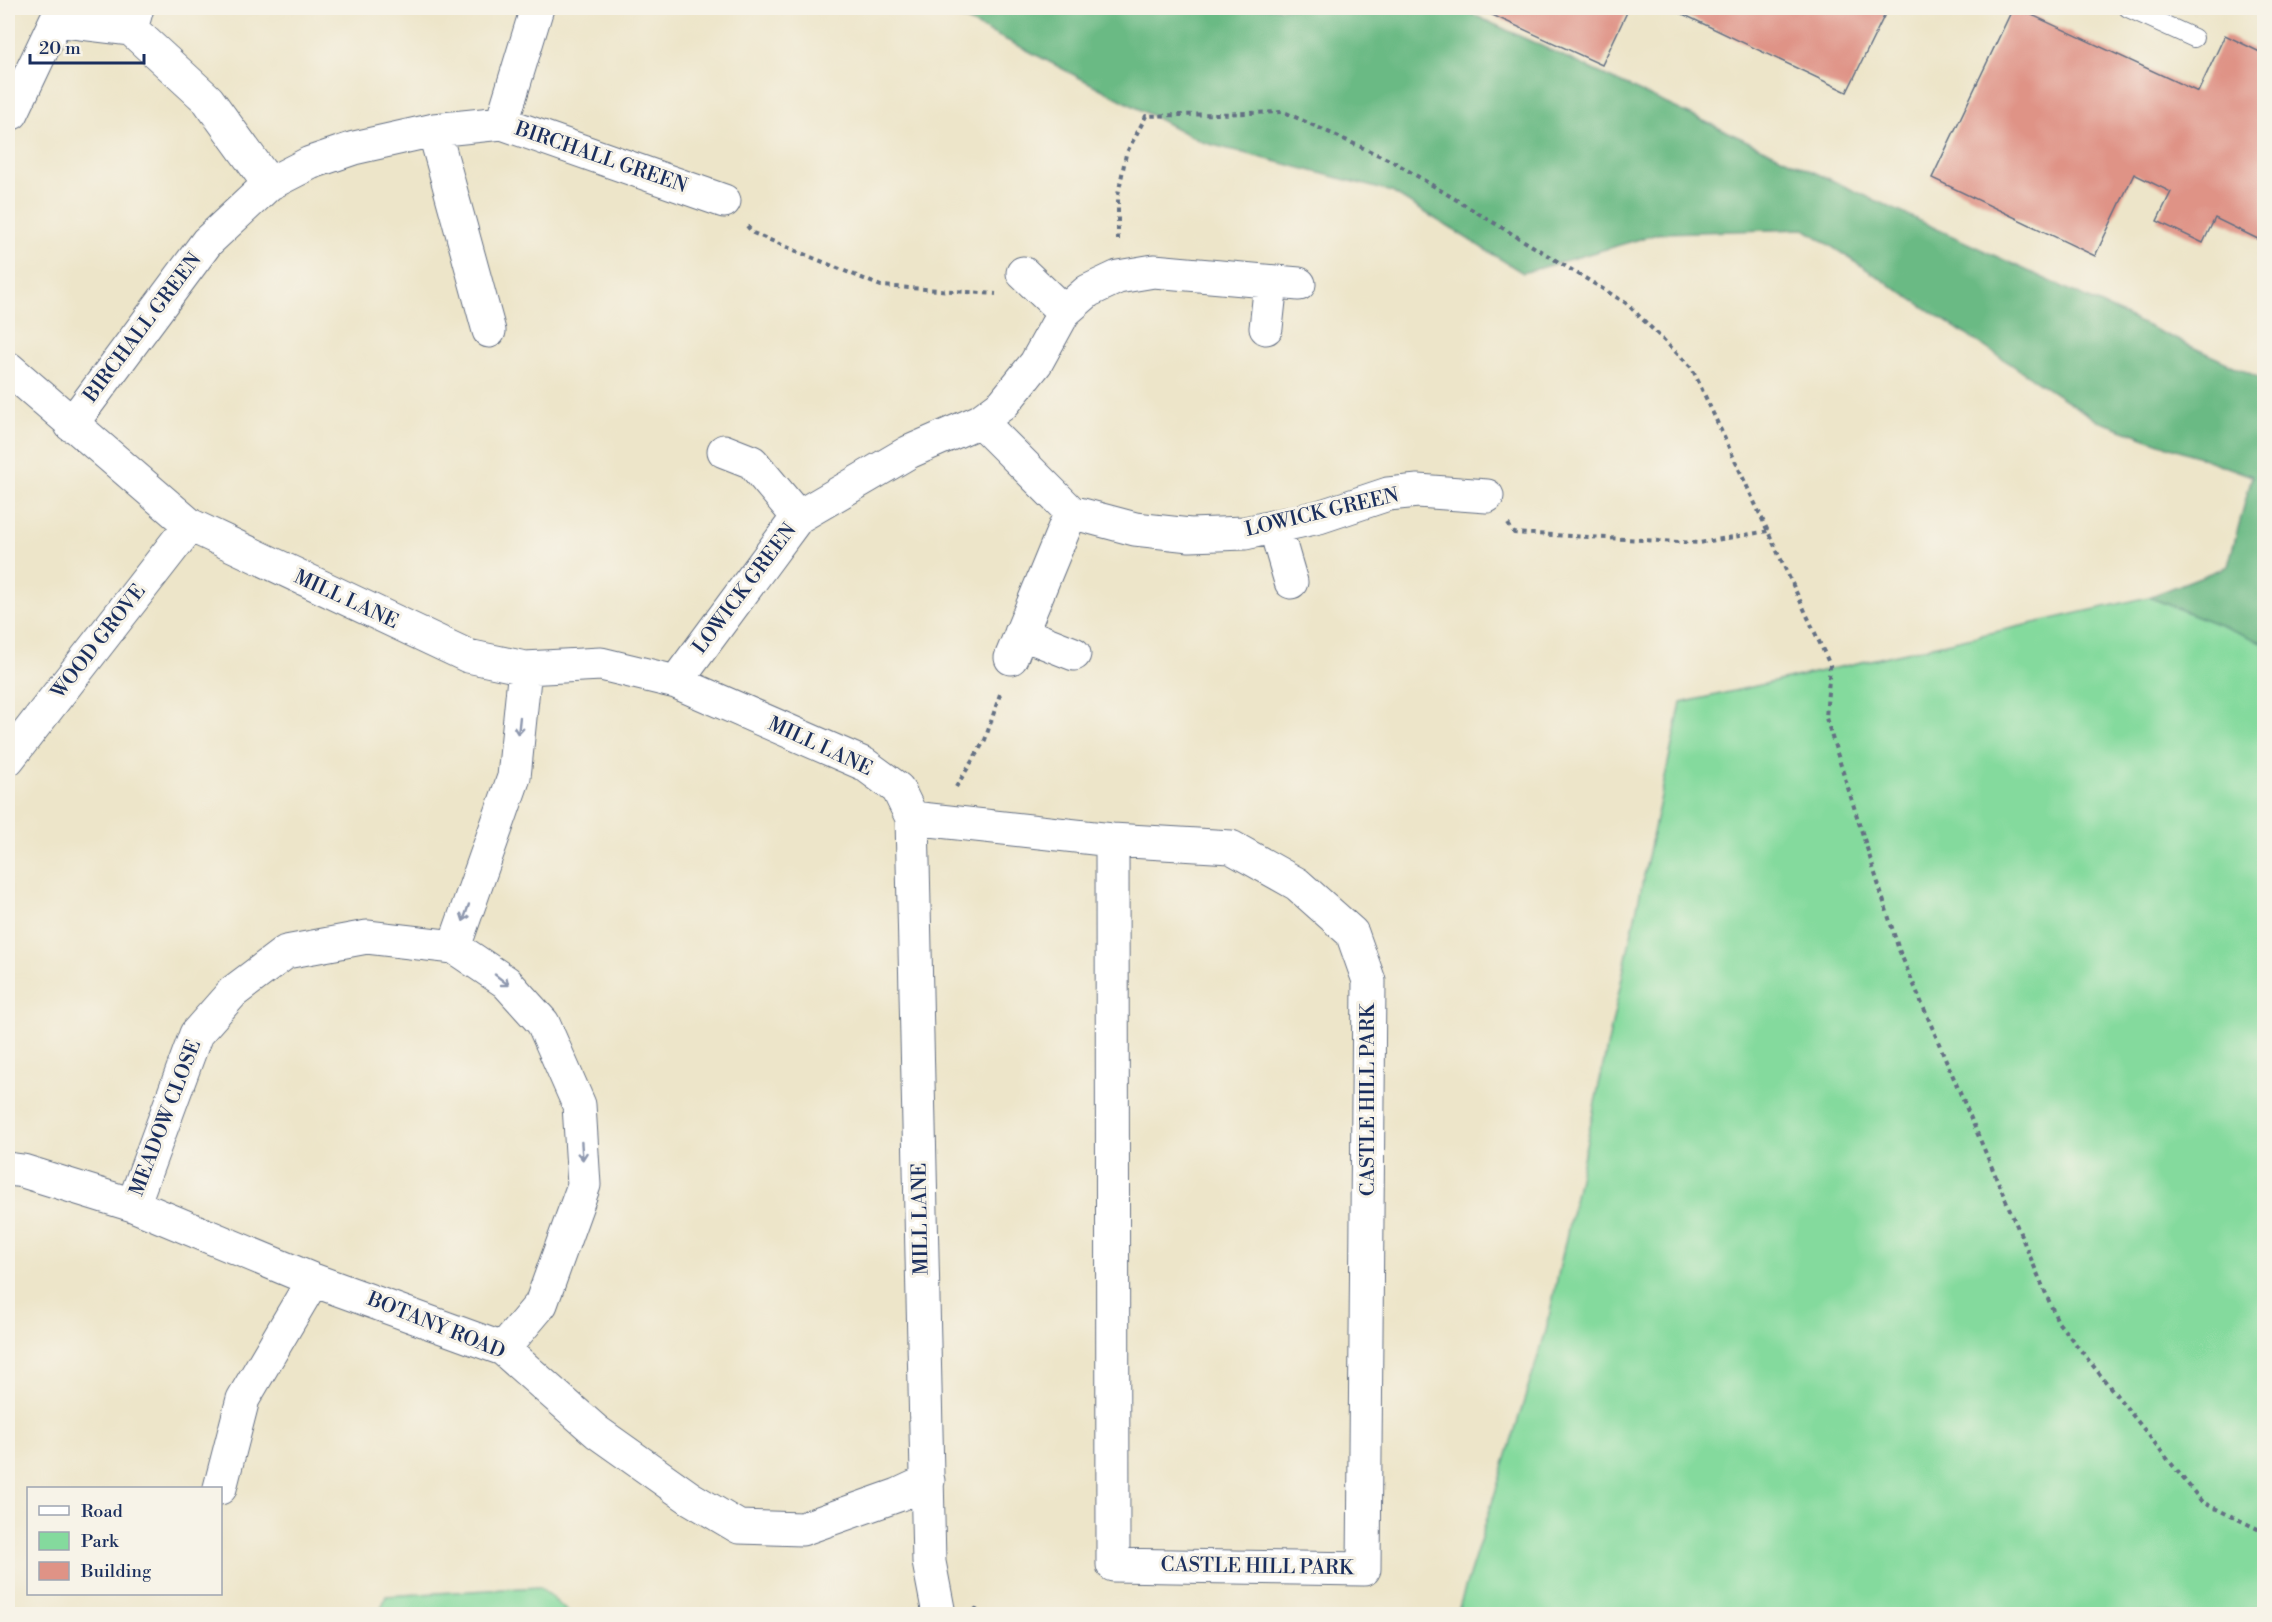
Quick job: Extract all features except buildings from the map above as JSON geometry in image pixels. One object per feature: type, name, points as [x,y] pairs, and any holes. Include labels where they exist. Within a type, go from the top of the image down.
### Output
[{"type":"street","points":[[502,123],[537,8]]},
{"type":"street","points":[[12,113],[56,20],[134,18],[208,100],[269,184]]},
{"type":"street","name":"BIRCHALL GREEN","points":[[71,425],[207,243],[269,184],[310,163],[354,148],[434,130],[502,123],[724,201]]},
{"type":"street","points":[[434,130],[489,332]]},
{"type":"street","points":[[1029,279],[1064,312],[1088,291],[1118,277],[1154,271],[1285,283],[1266,328]]},
{"type":"street","name":"LOWICK GREEN","points":[[676,682],[798,517],[909,452],[981,421],[1003,404],[1036,363],[1064,312]]},
{"type":"street","name":"MILL LANE","points":[[8,368],[71,425],[190,525],[468,656],[525,668],[601,664],[676,682],[864,764],[898,789],[912,818],[929,1562],[939,1614]]},
{"type":"street","points":[[981,421],[1071,512],[1016,646],[1074,654]]},
{"type":"street","points":[[724,451],[752,462],[798,517]]},
{"type":"street","name":"LOWICK GREEN","points":[[1071,512],[1135,529],[1190,535],[1245,533],[1319,517],[1388,494],[1418,491],[1487,496]]},
{"type":"street","name":"WOOD GROVE","points":[[8,759],[190,525]]},
{"type":"street","points":[[1275,527],[1291,582]]},
{"type":"street","points":[[454,947],[514,777],[525,668]]},
{"type":"street","name":"CASTLE HILL PARK","points":[[912,818],[1112,840],[1231,847],[1297,884],[1353,933],[1369,981],[1364,1569],[1113,1565],[1112,840]]},
{"type":"street","name":"MEADOW CLOSE","points":[[133,1205],[196,1034],[232,992],[286,952],[367,937],[454,947],[506,982],[543,1023],[579,1105],[584,1185],[541,1304],[503,1349]]},
{"type":"street","name":"BOTANY ROAD","points":[[8,1169],[22,1171],[133,1205],[312,1280],[503,1349],[597,1432],[690,1498],[739,1527],[802,1529],[898,1495],[928,1481]]},
{"type":"street","points":[[220,1487],[243,1399],[312,1280]]},
{"type":"lane","points":[[2128,8],[2194,38]]},
{"type":"path","points":[[1118,277],[1118,195],[1126,154],[1146,116],[1284,112],[1394,162],[1626,303],[1692,368],[1830,665],[1826,718],[1899,950],[2058,1322],[2202,1502],[2265,1532]]},
{"type":"path","points":[[724,201],[753,233],[881,286],[1017,296],[1029,279]]},
{"type":"path","points":[[1487,496],[1514,533],[1699,543],[1768,531]]},
{"type":"path","points":[[912,818],[955,789],[986,740],[1016,646]]},
{"type":"green space","points":[[940,8],[1459,8],[2264,380],[2264,643],[2149,597],[2228,566],[2252,476],[2096,420],[1805,229],[1661,233],[1523,273],[1392,192],[1202,142],[1023,48]]},
{"type":"green space","points":[[2149,597],[2264,642],[2264,1614],[1457,1614],[1546,1331],[1681,703]]},
{"type":"green space","points":[[540,1587],[570,1614],[379,1614],[386,1596]]}]
